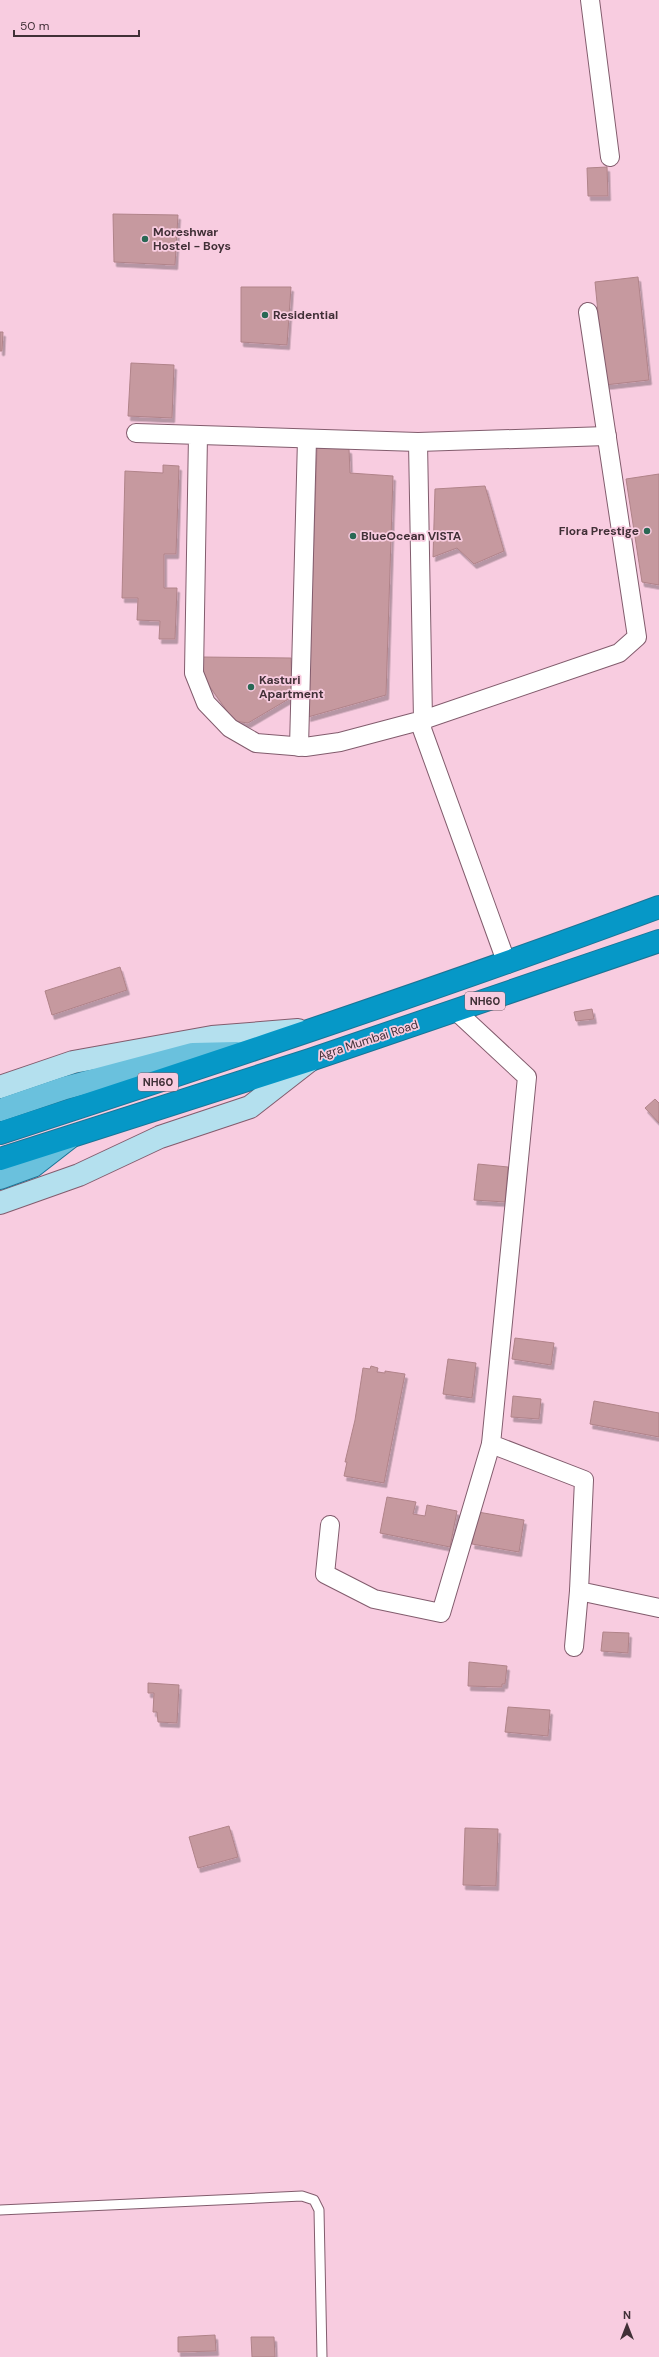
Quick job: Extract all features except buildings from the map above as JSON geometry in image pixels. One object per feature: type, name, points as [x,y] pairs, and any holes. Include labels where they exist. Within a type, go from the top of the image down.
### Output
[{"type":"highway","name":"NH60","points":[[0,1133],[245,1053],[507,964],[659,907]]},
{"type":"highway","name":"Agra Mumbai Road","points":[[75,1134],[310,1060],[659,941]]},
{"type":"highway","name":"NH60","points":[[0,1159],[75,1134]]},
{"type":"main road","points":[[0,1110],[65,1088],[193,1054],[245,1053]]},
{"type":"main road","points":[[0,1178],[33,1166],[75,1134]]},
{"type":"street","points":[[590,0],[610,157]]},
{"type":"street","points":[[198,435],[194,673],[206,703],[230,728],[256,743],[299,747],[340,742],[423,720],[619,653],[637,636],[588,312]]},
{"type":"street","points":[[136,433],[418,442],[607,436]]},
{"type":"street","points":[[299,747],[307,439]]},
{"type":"street","points":[[418,442],[422,729],[507,964]]},
{"type":"street","points":[[330,1524],[325,1574],[374,1599],[441,1613],[491,1444],[527,1077],[456,1011]]},
{"type":"street","points":[[0,1086],[73,1062],[212,1037],[315,1029]]},
{"type":"street","points":[[0,1203],[78,1175],[160,1137],[250,1107],[310,1060]]},
{"type":"street","points":[[491,1444],[584,1480],[579,1591],[574,1647]]},
{"type":"street","points":[[579,1591],[659,1608]]},
{"type":"lane","points":[[0,2210],[302,2196],[314,2200],[319,2210],[322,2357]]},
{"type":"place","name":"Moreshwar Hostel - Boys","points":[[145,239]]},
{"type":"place","name":"Residential","points":[[265,315]]},
{"type":"place","name":"Flora Prestige","points":[[647,531]]},
{"type":"place","name":"BlueOcean VISTA","points":[[353,536]]},
{"type":"place","name":"Kasturi Apartment","points":[[251,687]]}]
